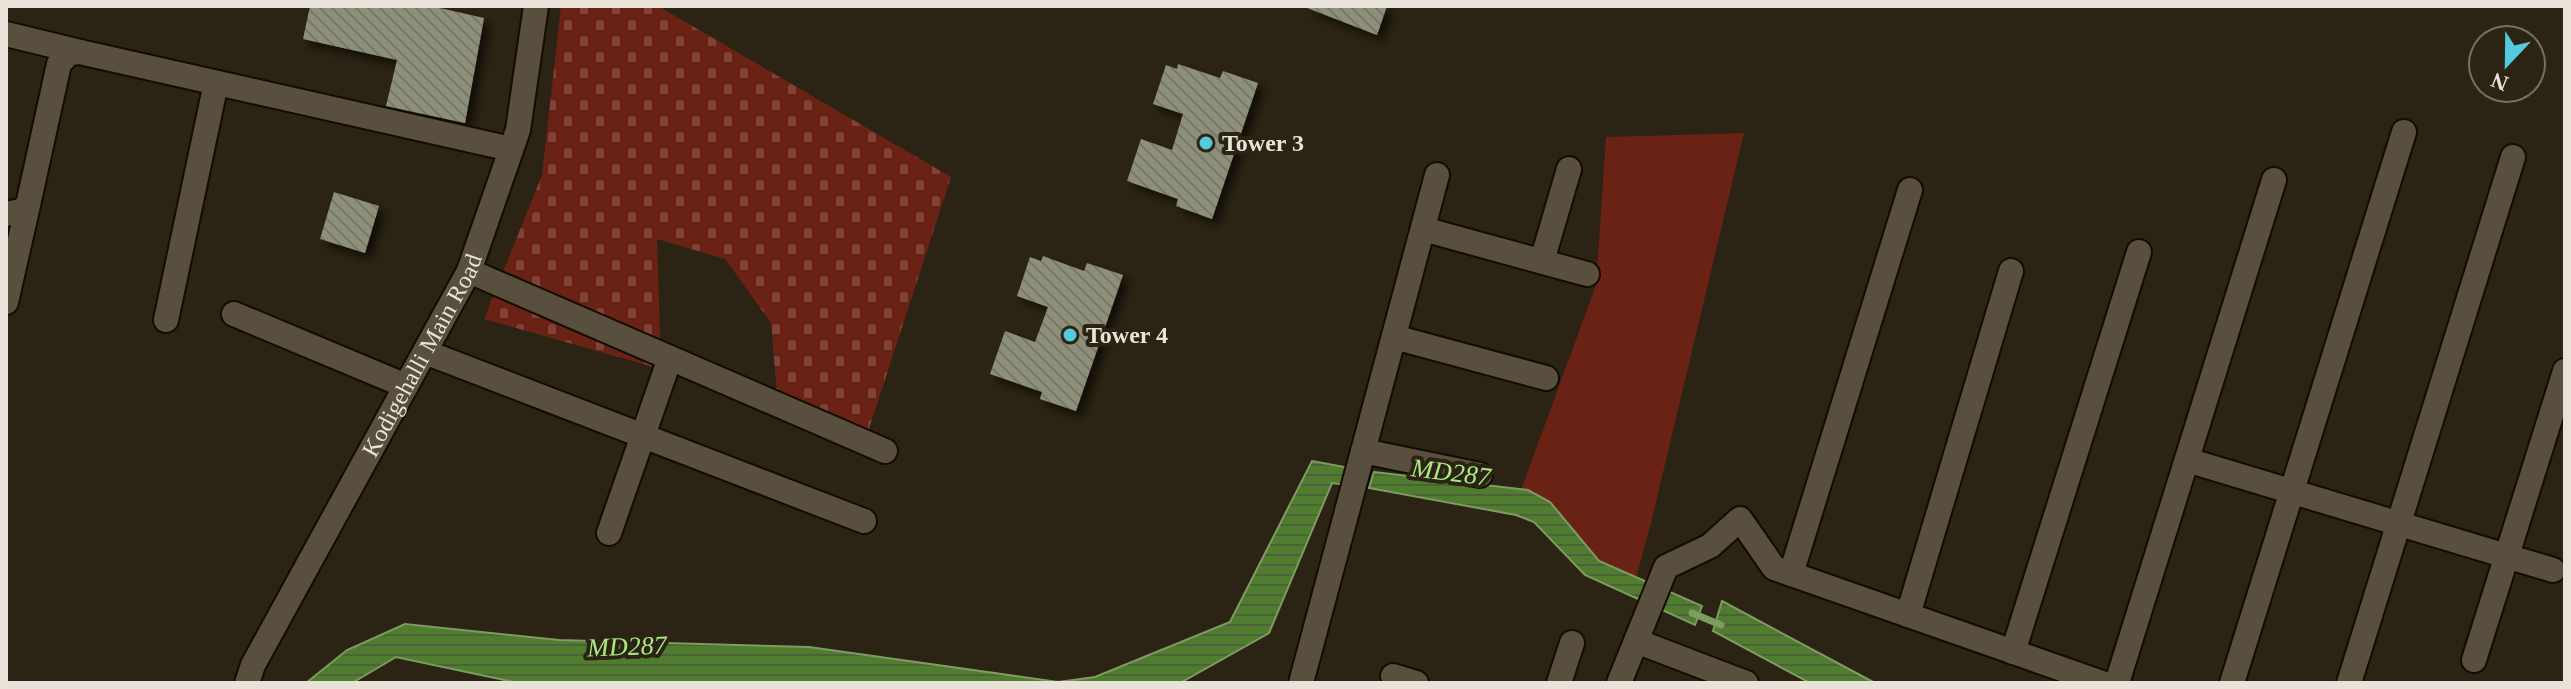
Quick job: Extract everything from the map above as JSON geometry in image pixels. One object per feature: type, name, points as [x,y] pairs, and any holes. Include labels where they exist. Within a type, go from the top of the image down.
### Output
[{"type":"street","name":"Kodigehalli Main Road","points":[[247,683],[469,271],[518,130],[536,6]]},
{"type":"street","points":[[6,34],[511,149]]},
{"type":"street","points":[[6,302],[17,209],[59,64],[69,53],[80,52]]},
{"type":"street","points":[[166,320],[216,83]]},
{"type":"street","points":[[2232,683],[2404,132]]},
{"type":"street","points":[[2349,683],[2513,157]]},
{"type":"street","points":[[1542,261],[1569,169]]},
{"type":"street","points":[[1301,683],[1437,175]]},
{"type":"street","points":[[2117,683],[2274,180]]},
{"type":"street","points":[[1791,574],[1910,190]]},
{"type":"street","points":[[1423,229],[1587,274]]},
{"type":"street","points":[[2013,652],[2139,252]]},
{"type":"street","points":[[469,271],[885,451]]},
{"type":"street","points":[[1908,615],[2011,271]]},
{"type":"street","points":[[234,314],[406,386]]},
{"type":"street","points":[[1394,337],[1546,378]]},
{"type":"street","points":[[425,352],[864,521]]},
{"type":"street","points":[[609,533],[670,358]]},
{"type":"street","points":[[2474,660],[2565,371]]},
{"type":"street","points":[[1363,451],[1480,475]]},
{"type":"street","points":[[2187,460],[2553,570]]},
{"type":"street","points":[[1619,683],[1666,567],[1710,546],[1740,519],[1774,568],[2102,683]]},
{"type":"street","points":[[1640,632],[1744,683]]},
{"type":"street","points":[[1559,683],[1572,643]]},
{"type":"green space","points":[[561,6],[658,6],[951,177],[861,453],[777,394],[771,323],[725,259],[657,239],[661,369],[484,319],[542,175]]},
{"type":"green space","points":[[1744,133],[1636,578],[1599,561],[1550,502],[1521,490],[1596,285],[1606,137]]},
{"type":"water","points":[[1312,461],[1350,468],[1346,485],[1332,483],[1269,633],[1180,683],[518,683],[396,657],[352,683],[306,683],[347,650],[405,624],[559,640],[809,647],[1058,682],[1095,677],[1230,622]]},
{"type":"water","points":[[1374,472],[1528,490],[1550,502],[1599,561],[1702,606],[1695,625],[1585,575],[1534,522],[1516,515],[1369,488]]},
{"type":"water","points":[[1722,601],[1875,683],[1810,683],[1713,631]]},
{"type":"building","points":[[310,6],[431,6],[484,18],[465,123],[386,106],[397,60],[303,39]]},
{"type":"building","points":[[1302,6],[1387,6],[1377,35]]},
{"type":"building","name":"Tower 3","points":[[1178,64],[1220,78],[1223,71],[1258,83],[1212,219],[1176,206],[1178,199],[1127,181],[1141,139],[1172,150],[1183,114],[1153,104],[1166,65],[1177,69]]},
{"type":"building","points":[[334,192],[379,206],[365,253],[320,239]]},
{"type":"building","name":"Tower 4","points":[[1043,256],[1084,271],[1087,263],[1123,275],[1076,411],[1040,399],[1042,392],[990,374],[1005,331],[1035,342],[1048,307],[1017,296],[1030,257],[1041,261]]},
{"type":"waterway","name":"MD287","points":[[1692,613],[1721,625]]},
{"type":"place","name":"Tower 3","points":[[1206,143]]},
{"type":"place","name":"Tower 4","points":[[1070,335]]}]
